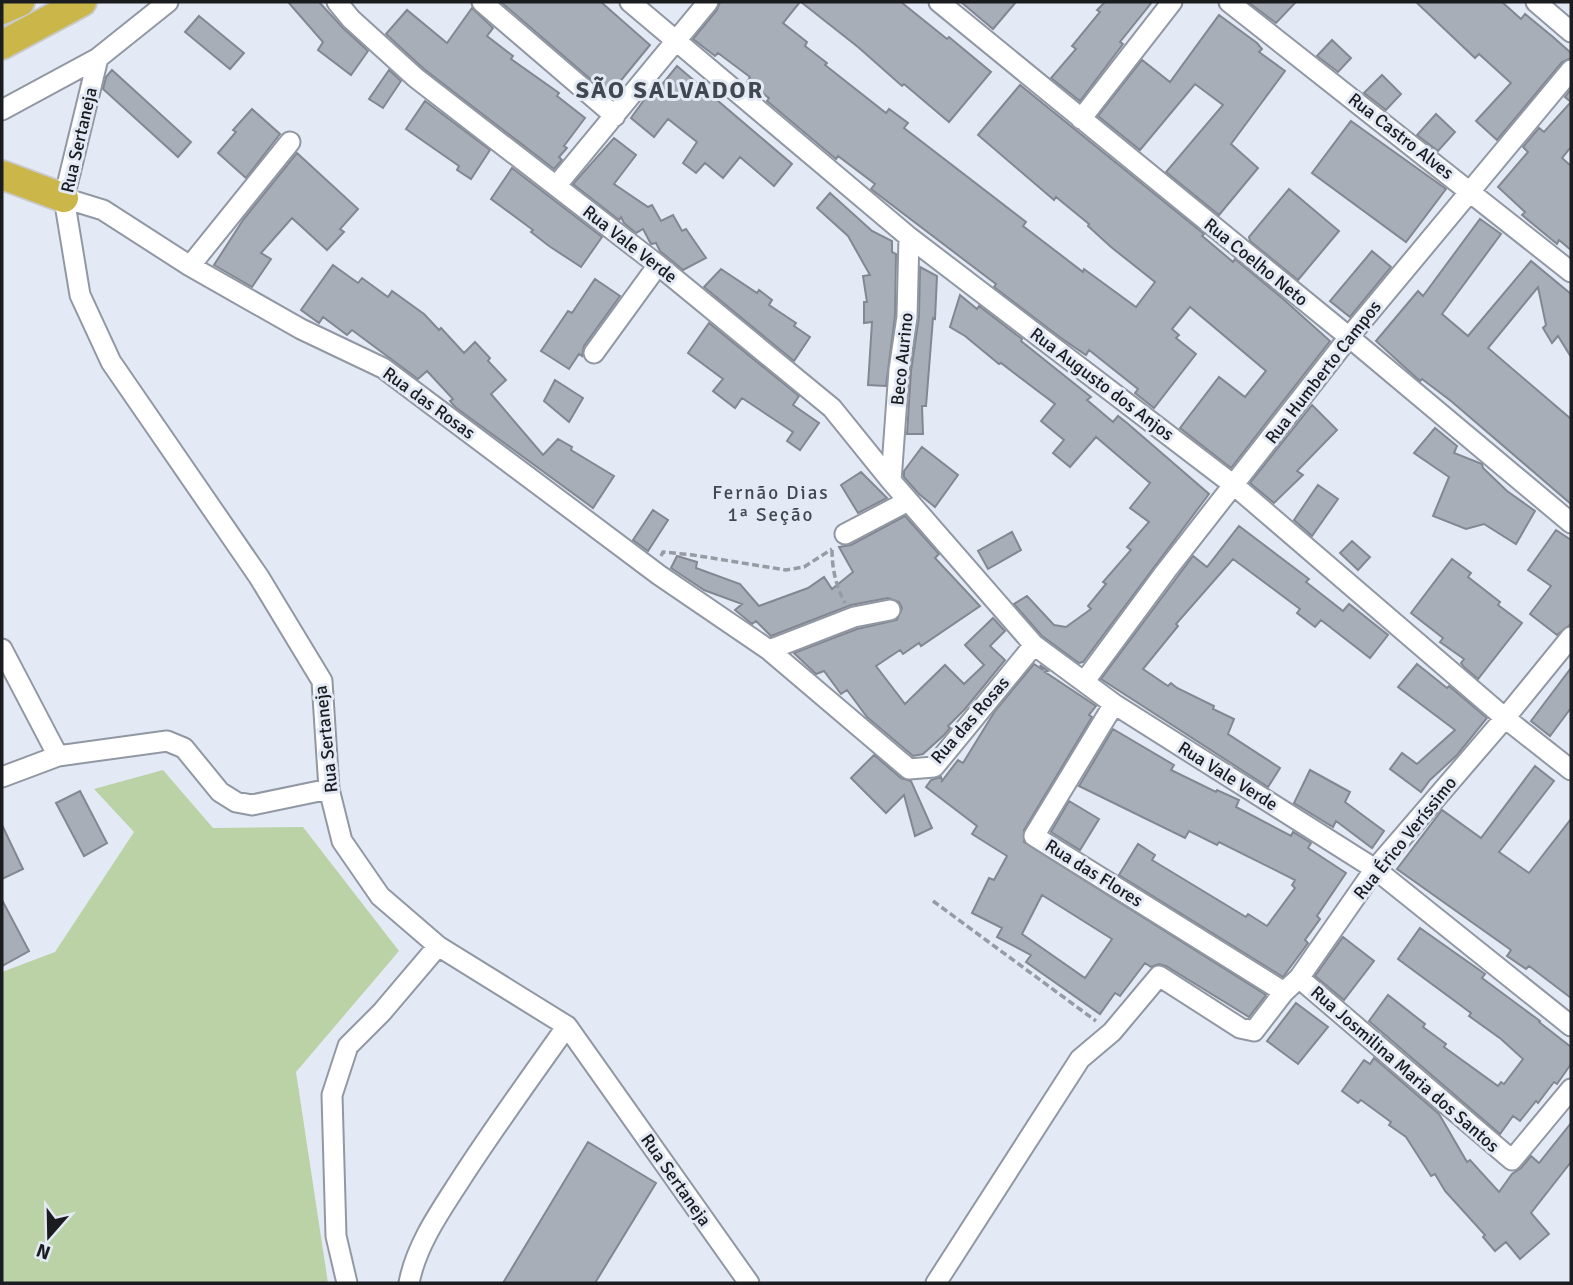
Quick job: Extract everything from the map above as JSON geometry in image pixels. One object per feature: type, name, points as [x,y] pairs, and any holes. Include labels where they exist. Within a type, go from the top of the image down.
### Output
[{"type":"highway","points":[[2,10],[20,2]]},
{"type":"highway","points":[[2,45],[82,2]]},
{"type":"highway","points":[[2,175],[64,198]]},
{"type":"street","points":[[2,110],[98,58],[168,2]]},
{"type":"street","name":"Rua Vale Verde","points":[[337,2],[351,19],[416,78],[658,265],[832,408],[908,501],[1034,645],[1114,704],[1376,869],[1571,1026]]},
{"type":"street","points":[[482,2],[615,116]]},
{"type":"street","name":"Rua Augusto dos Anjos","points":[[630,2],[909,237],[1235,486],[1506,718],[1571,770]]},
{"type":"street","points":[[556,187],[708,2]]},
{"type":"street","name":"Rua Coelho Neto","points":[[939,2],[1349,337],[1571,523]]},
{"type":"street","points":[[1081,119],[1172,2]]},
{"type":"street","name":"Rua Castro Alves","points":[[1229,2],[1571,272]]},
{"type":"street","points":[[1536,2],[1571,32]]},
{"type":"street","name":"Rua Sertaneja","points":[[98,58],[64,198],[80,295],[111,362],[259,577],[322,681],[329,789],[342,841],[380,896],[438,946],[567,1026],[749,1283]]},
{"type":"street","name":"Rua Humberto Campos","points":[[1084,682],[1166,570],[1235,486],[1349,337],[1571,70]]},
{"type":"street","points":[[190,266],[290,142]]},
{"type":"street","name":"Rua das Rosas","points":[[64,198],[103,211],[190,266],[301,329],[383,368],[653,570],[769,650],[909,769],[933,767],[1034,645]]},
{"type":"street","name":"Beco Aurino","points":[[891,481],[899,370],[907,317],[909,237]]},
{"type":"street","points":[[594,353],[658,265]]},
{"type":"street","points":[[839,541],[908,501]]},
{"type":"street","points":[[769,650],[854,617],[890,610]]},
{"type":"street","name":"Rua Érico Veríssimo","points":[[1112,1032],[1159,976],[1240,1028],[1254,1031],[1284,992],[1299,978],[1376,869],[1506,718],[1571,637]]},
{"type":"street","points":[[2,649],[58,756]]},
{"type":"street","name":"Rua das Flores","points":[[1114,704],[1034,836],[1284,992]]},
{"type":"street","points":[[2,777],[58,756],[167,741],[184,748],[220,792],[236,802],[252,805],[329,789]]},
{"type":"street","points":[[347,1283],[337,1236],[332,1094],[348,1046],[382,1012],[438,946]]},
{"type":"street","name":"Rua Josmilina Maria dos Santos","points":[[1299,978],[1512,1160],[1571,1089]]},
{"type":"street","points":[[409,1283],[412,1264],[438,1215],[483,1144],[567,1026]]},
{"type":"street","points":[[936,1283],[1080,1059],[1112,1032]]},
{"type":"path","points":[[653,570],[663,552],[786,570],[804,567],[839,541]]},
{"type":"path","points":[[839,541],[832,561],[840,593],[854,617]]},
{"type":"path","points":[[933,901],[1112,1032]]},
{"type":"green space","points":[[163,770],[213,828],[303,827],[399,951],[296,1072],[328,1283],[2,1283],[2,972],[55,952],[134,832],[94,789]]},
{"type":"building","points":[[288,2],[319,2],[368,51],[351,75],[318,50],[323,42]]},
{"type":"building","points":[[501,2],[601,2],[650,45],[609,95]]},
{"type":"building","points":[[720,2],[800,2],[783,23],[807,42],[805,46],[827,63],[825,65],[886,113],[889,109],[908,123],[904,128],[1026,222],[1023,226],[1083,272],[1084,269],[1136,307],[1155,282],[1111,247],[1088,226],[1089,224],[1056,197],[1054,200],[978,135],[1020,85],[1204,234],[1202,236],[1233,262],[1235,259],[1330,341],[1231,468],[1180,428],[1219,377],[1245,397],[1266,371],[1190,307],[1172,329],[1179,335],[1176,338],[1196,354],[1154,408],[1135,393],[1138,389],[1089,350],[1086,355],[1061,338],[994,287],[996,284],[871,189],[875,184],[838,156],[836,159],[767,101],[769,98],[747,82],[750,77],[718,53],[715,56],[693,39],[717,10]]},
{"type":"building","points":[[801,2],[901,2],[991,72],[949,122]]},
{"type":"building","points":[[961,2],[1016,2],[993,29]]},
{"type":"building","points":[[1105,2],[1152,2],[1120,42],[1123,44],[1080,101],[1051,78],[1076,49],[1072,46]]},
{"type":"building","points":[[1248,2],[1296,2],[1276,23]]},
{"type":"building","points":[[1416,2],[1502,2],[1521,19],[1525,14],[1571,53],[1571,58],[1562,62],[1497,140],[1476,121],[1511,83],[1479,54],[1475,58]]},
{"type":"building","points":[[472,8],[493,28],[487,36],[513,56],[511,59],[559,93],[557,96],[585,118],[564,146],[567,148],[559,157],[562,160],[554,169],[424,69],[386,34],[407,10],[447,43]]},
{"type":"building","points":[[1219,15],[1257,43],[1262,49],[1259,52],[1285,71],[1231,144],[1258,168],[1219,215],[1166,172],[1223,105],[1195,84],[1140,150],[1098,116],[1142,60],[1170,82]]},
{"type":"building","points":[[199,16],[244,53],[230,69],[185,32]]},
{"type":"building","points":[[1332,40],[1351,58],[1338,72],[1317,56]]},
{"type":"building","points":[[677,66],[792,164],[774,186],[740,157],[723,178],[705,163],[696,173],[683,163],[697,142],[668,119],[654,137],[631,118],[652,89],[656,92]]},
{"type":"building","points":[[112,70],[191,142],[178,157],[103,89],[106,77]]},
{"type":"building","points":[[389,70],[401,81],[383,108],[369,99]]},
{"type":"building","points":[[1382,75],[1401,94],[1386,110],[1364,93]]},
{"type":"building","points":[[1571,89],[1571,102],[1565,97]]},
{"type":"building","points":[[425,101],[490,150],[471,179],[457,170],[459,166],[406,129]]},
{"type":"building","points":[[1571,102],[1571,147],[1562,158],[1571,166],[1571,250],[1559,240],[1557,244],[1522,215],[1525,212],[1498,187],[1528,152],[1523,147],[1539,128],[1544,132]]},
{"type":"building","points":[[252,109],[280,134],[246,178],[218,153],[236,132],[233,130]]},
{"type":"building","points":[[1436,114],[1455,132],[1438,151],[1417,135]]},
{"type":"building","points":[[1351,121],[1446,189],[1406,242],[1312,173]]},
{"type":"building","points":[[614,138],[636,155],[614,184],[648,207],[652,205],[661,221],[673,215],[682,231],[686,229],[706,258],[683,270],[660,251],[656,243],[651,244],[643,229],[636,233],[621,217],[619,220],[573,184]]},
{"type":"building","points":[[297,153],[358,209],[340,229],[344,232],[327,250],[292,218],[261,253],[271,259],[252,287],[214,265],[243,220]]},
{"type":"building","points":[[512,168],[602,237],[581,267],[549,246],[531,232],[533,230],[491,199]]},
{"type":"building","points":[[1289,189],[1339,231],[1298,280],[1250,241],[1249,237]]},
{"type":"building","points":[[830,193],[872,231],[892,241],[892,252],[896,254],[895,316],[886,386],[868,385],[872,322],[864,323],[864,302],[867,302],[863,276],[870,275],[848,236],[817,208]]},
{"type":"building","points":[[1480,219],[1501,234],[1442,314],[1468,336],[1531,261],[1571,294],[1571,357],[1558,336],[1552,343],[1543,328],[1546,325],[1538,287],[1488,348],[1571,419],[1571,504],[1451,401],[1422,379],[1420,381],[1376,341],[1418,291],[1423,296]]},
{"type":"building","points":[[1372,251],[1391,267],[1350,317],[1330,301]]},
{"type":"building","points":[[333,265],[358,283],[362,278],[388,297],[392,291],[424,314],[439,330],[441,328],[464,353],[475,342],[506,380],[491,394],[543,455],[558,439],[614,476],[593,508],[455,407],[450,401],[453,399],[427,371],[418,379],[352,330],[347,335],[323,317],[319,323],[301,310]]},
{"type":"building","points":[[920,267],[937,276],[935,319],[933,318],[926,406],[922,406],[923,434],[907,434],[911,371],[919,317]]},
{"type":"building","points":[[721,269],[757,293],[759,290],[772,300],[769,305],[796,323],[794,326],[810,337],[794,361],[704,287]]},
{"type":"building","points":[[595,279],[620,296],[584,346],[582,356],[579,354],[569,369],[541,351],[568,311],[572,313]]},
{"type":"building","points":[[960,295],[1022,339],[1021,341],[1091,397],[1087,400],[1113,422],[1118,416],[1209,494],[1083,662],[1079,663],[1042,636],[1014,604],[1027,596],[1054,625],[1066,627],[1091,609],[1088,606],[1106,584],[1103,582],[1131,550],[1127,547],[1149,522],[1130,508],[1150,483],[1096,437],[1070,467],[1053,453],[1064,440],[1041,421],[1055,404],[950,327]]},
{"type":"building","points":[[709,323],[799,396],[793,405],[819,423],[800,450],[787,441],[793,432],[742,398],[735,408],[713,391],[723,379],[688,353]]},
{"type":"building","points":[[555,380],[583,398],[569,422],[544,401]]},
{"type":"building","points":[[1312,405],[1337,430],[1297,471],[1303,475],[1274,503],[1250,483]]},
{"type":"building","points":[[1435,428],[1457,446],[1454,453],[1482,464],[1507,491],[1535,511],[1516,544],[1484,524],[1466,529],[1433,516],[1449,477],[1414,453]]},
{"type":"building","points":[[922,447],[958,475],[935,507],[904,477],[904,471]]},
{"type":"building","points":[[861,472],[887,498],[858,513],[841,485]]},
{"type":"building","points":[[1318,485],[1338,499],[1312,536],[1294,520]]},
{"type":"building","points":[[653,510],[668,520],[648,551],[633,540]]},
{"type":"building","points":[[905,516],[939,554],[935,558],[980,606],[921,646],[919,643],[903,654],[900,650],[876,666],[905,704],[945,665],[964,684],[984,665],[965,645],[993,618],[1005,631],[990,646],[1005,660],[948,726],[950,728],[944,735],[923,754],[913,756],[867,717],[847,690],[841,694],[824,671],[816,674],[794,653],[857,629],[897,620],[902,608],[899,602],[888,598],[851,605],[771,636],[756,621],[752,624],[735,610],[742,604],[704,590],[671,568],[677,556],[697,562],[696,568],[740,584],[759,606],[808,588],[824,577],[832,589],[853,572],[839,547],[851,545]]},
{"type":"building","points":[[1239,526],[1309,579],[1306,582],[1343,611],[1349,604],[1388,635],[1370,658],[1321,620],[1315,627],[1297,613],[1300,609],[1233,559],[1176,624],[1178,626],[1143,669],[1168,686],[1171,683],[1234,719],[1228,734],[1280,768],[1268,787],[1101,679],[1193,556],[1207,567]]},
{"type":"building","points":[[1556,530],[1571,540],[1571,624],[1557,635],[1530,614],[1551,586],[1528,570]]},
{"type":"building","points":[[1012,532],[1021,550],[988,569],[978,551]]},
{"type":"building","points":[[1352,541],[1370,557],[1358,570],[1340,553]]},
{"type":"building","points":[[1452,559],[1471,573],[1468,577],[1500,602],[1498,605],[1522,623],[1478,679],[1461,663],[1464,659],[1440,642],[1443,638],[1411,613]]},
{"type":"building","points":[[1034,664],[1043,670],[1040,665],[1048,671],[1045,672],[1096,706],[1024,830],[1024,842],[1266,995],[1249,1017],[1166,966],[1159,964],[1151,967],[1145,963],[1120,996],[1115,993],[1100,1014],[1026,962],[1031,955],[997,937],[1002,928],[972,913],[989,878],[994,880],[1007,856],[972,834],[977,826],[926,787],[931,780],[941,777],[942,781],[958,760],[963,763],[995,711]],"holes":[[[1042,895],[1112,939],[1085,978],[1022,934]]]},
{"type":"building","points":[[1417,664],[1447,688],[1449,686],[1487,718],[1457,755],[1421,792],[1390,769],[1402,753],[1417,764],[1455,730],[1398,687]]},
{"type":"building","points":[[1571,668],[1571,708],[1550,736],[1531,721]]},
{"type":"building","points":[[1113,729],[1174,765],[1171,770],[1239,800],[1236,807],[1291,836],[1293,832],[1311,843],[1308,848],[1346,873],[1317,916],[1320,919],[1305,940],[1308,943],[1283,977],[1119,875],[1138,844],[1155,855],[1152,860],[1246,917],[1248,914],[1267,926],[1295,888],[1292,885],[1295,880],[1219,842],[1217,845],[1189,831],[1185,838],[1079,786]]},
{"type":"building","points":[[874,755],[901,778],[911,781],[932,828],[915,836],[904,795],[886,813],[851,778]]},
{"type":"building","points":[[1535,766],[1554,781],[1499,852],[1529,873],[1571,819],[1571,998],[1529,966],[1526,969],[1507,956],[1511,950],[1397,869],[1442,810],[1481,838]]},
{"type":"building","points":[[1310,770],[1350,792],[1345,802],[1384,831],[1372,848],[1336,821],[1333,827],[1294,803]]},
{"type":"building","points":[[80,791],[107,843],[84,856],[56,803]]},
{"type":"building","points":[[1069,801],[1099,819],[1080,850],[1051,832]]},
{"type":"building","points":[[2,825],[23,869],[2,879]]},
{"type":"building","points":[[2,900],[29,951],[2,966]]},
{"type":"building","points":[[1420,928],[1485,974],[1482,978],[1571,1047],[1571,1064],[1557,1084],[1554,1082],[1520,1121],[1513,1116],[1500,1134],[1369,1021],[1388,995],[1425,1024],[1423,1027],[1446,1044],[1444,1047],[1498,1086],[1501,1082],[1504,1084],[1523,1059],[1469,1016],[1471,1013],[1398,959]]},
{"type":"building","points":[[1343,937],[1374,961],[1344,1000],[1315,976]]},
{"type":"building","points":[[1296,1003],[1328,1027],[1298,1064],[1267,1041]]},
{"type":"building","points":[[1374,1058],[1439,1114],[1467,1162],[1470,1160],[1499,1192],[1512,1174],[1531,1156],[1539,1163],[1571,1123],[1571,1162],[1531,1213],[1549,1234],[1520,1259],[1506,1242],[1495,1251],[1483,1237],[1485,1235],[1445,1191],[1435,1174],[1431,1176],[1406,1137],[1361,1100],[1358,1103],[1342,1091],[1364,1060],[1370,1064]]},
{"type":"building","points":[[588,1142],[656,1183],[595,1283],[503,1283]]},
{"type":"district","name":"SÃO SALVADOR","points":[[670,90]]},
{"type":"district","name":"Fernão Dias 1ª Seção","points":[[771,503]]}]
